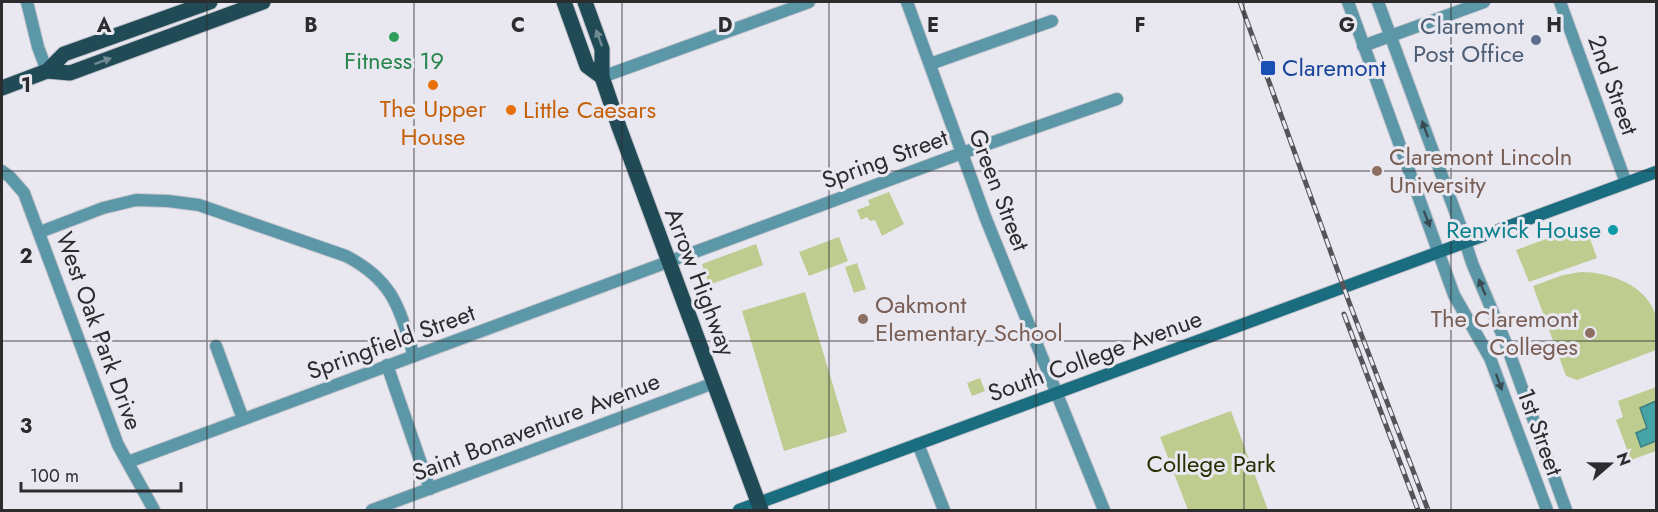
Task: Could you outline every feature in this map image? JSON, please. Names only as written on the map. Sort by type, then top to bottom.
[{"type":"main road","points":[[2,88],[47,71],[64,54],[210,2]]},
{"type":"main road","points":[[47,71],[70,73],[263,2]]},
{"type":"main road","name":"Arrow Highway","points":[[564,2],[587,66],[602,77]]},
{"type":"main road","name":"Arrow Highway","points":[[585,2],[602,49],[602,77],[760,507]]},
{"type":"street","points":[[27,2],[38,47],[47,71]]},
{"type":"street","points":[[602,77],[809,2]]},
{"type":"street","name":"Green Street","points":[[907,2],[986,219],[1104,510]]},
{"type":"street","name":"1st Street","points":[[1348,2],[1454,295],[1490,358],[1547,510]]},
{"type":"street","name":"1st Street","points":[[1378,2],[1472,262],[1505,341],[1566,510]]},
{"type":"street","points":[[1363,46],[1484,2]]},
{"type":"street","name":"2nd Street","points":[[1560,2],[1626,183]]},
{"type":"street","points":[[930,64],[1052,21]]},
{"type":"street","name":"Spring Street","points":[[668,261],[962,153],[1117,99]]},
{"type":"street","name":"West Oak Park Drive","points":[[2,171],[24,193],[118,445],[154,510]]},
{"type":"street","name":"South College Avenue","points":[[739,510],[760,507],[1057,392],[1656,172]]},
{"type":"street","points":[[40,232],[103,207],[136,200],[199,205],[346,256],[364,266],[392,295],[414,356]]},
{"type":"street","name":"Springfield Street","points":[[128,462],[668,261]]},
{"type":"street","points":[[216,346],[243,419]]},
{"type":"street","points":[[387,365],[430,489]]},
{"type":"street","name":"Saint Bonaventure Avenue","points":[[372,510],[714,382]]},
{"type":"street","points":[[918,444],[944,510]]},
{"type":"green space","points":[[889,192],[904,224],[882,236],[875,220],[870,221],[867,217],[861,220],[857,210],[870,205],[868,200]]},
{"type":"green space","points":[[1585,225],[1597,258],[1529,282],[1516,250]]},
{"type":"green space","points":[[839,237],[848,261],[809,276],[799,252]]},
{"type":"green space","points":[[756,244],[763,265],[709,285],[702,264]]},
{"type":"green space","points":[[857,263],[866,289],[854,293],[845,267]]},
{"type":"green space","points":[[1581,272],[1603,275],[1626,282],[1645,296],[1656,317],[1656,350],[1577,380],[1566,376],[1533,286],[1563,275]]},
{"type":"green space","points":[[805,292],[847,432],[784,451],[742,311]]},
{"type":"green space","points":[[980,378],[985,391],[972,396],[967,383]]},
{"type":"green space","points":[[1656,387],[1656,451],[1631,460],[1616,420],[1623,417],[1618,401]]},
{"type":"green space","name":"College Park","points":[[1231,411],[1268,510],[1188,510],[1160,437]]},
{"type":"water","points":[[1656,401],[1656,441],[1641,447],[1636,433],[1647,428],[1640,408]]},
{"type":"railway","points":[[1240,2],[1349,302],[1428,510]]},
{"type":"railway","points":[[1344,314],[1418,510]]},
{"type":"place","name":"Fitness 19","points":[[394,37]]},
{"type":"place","name":"Claremont Post Office","points":[[1536,40]]},
{"type":"place","name":"Claremont","points":[[1268,68]]},
{"type":"place","name":"The Upper House","points":[[433,85]]},
{"type":"place","name":"Little Caesars","points":[[511,110]]},
{"type":"place","name":"Claremont Lincoln University","points":[[1377,171]]},
{"type":"place","name":"Renwick House","points":[[1613,230]]},
{"type":"place","name":"Oakmont Elementary School","points":[[863,319]]},
{"type":"place","name":"The Claremont Colleges","points":[[1590,333]]}]
